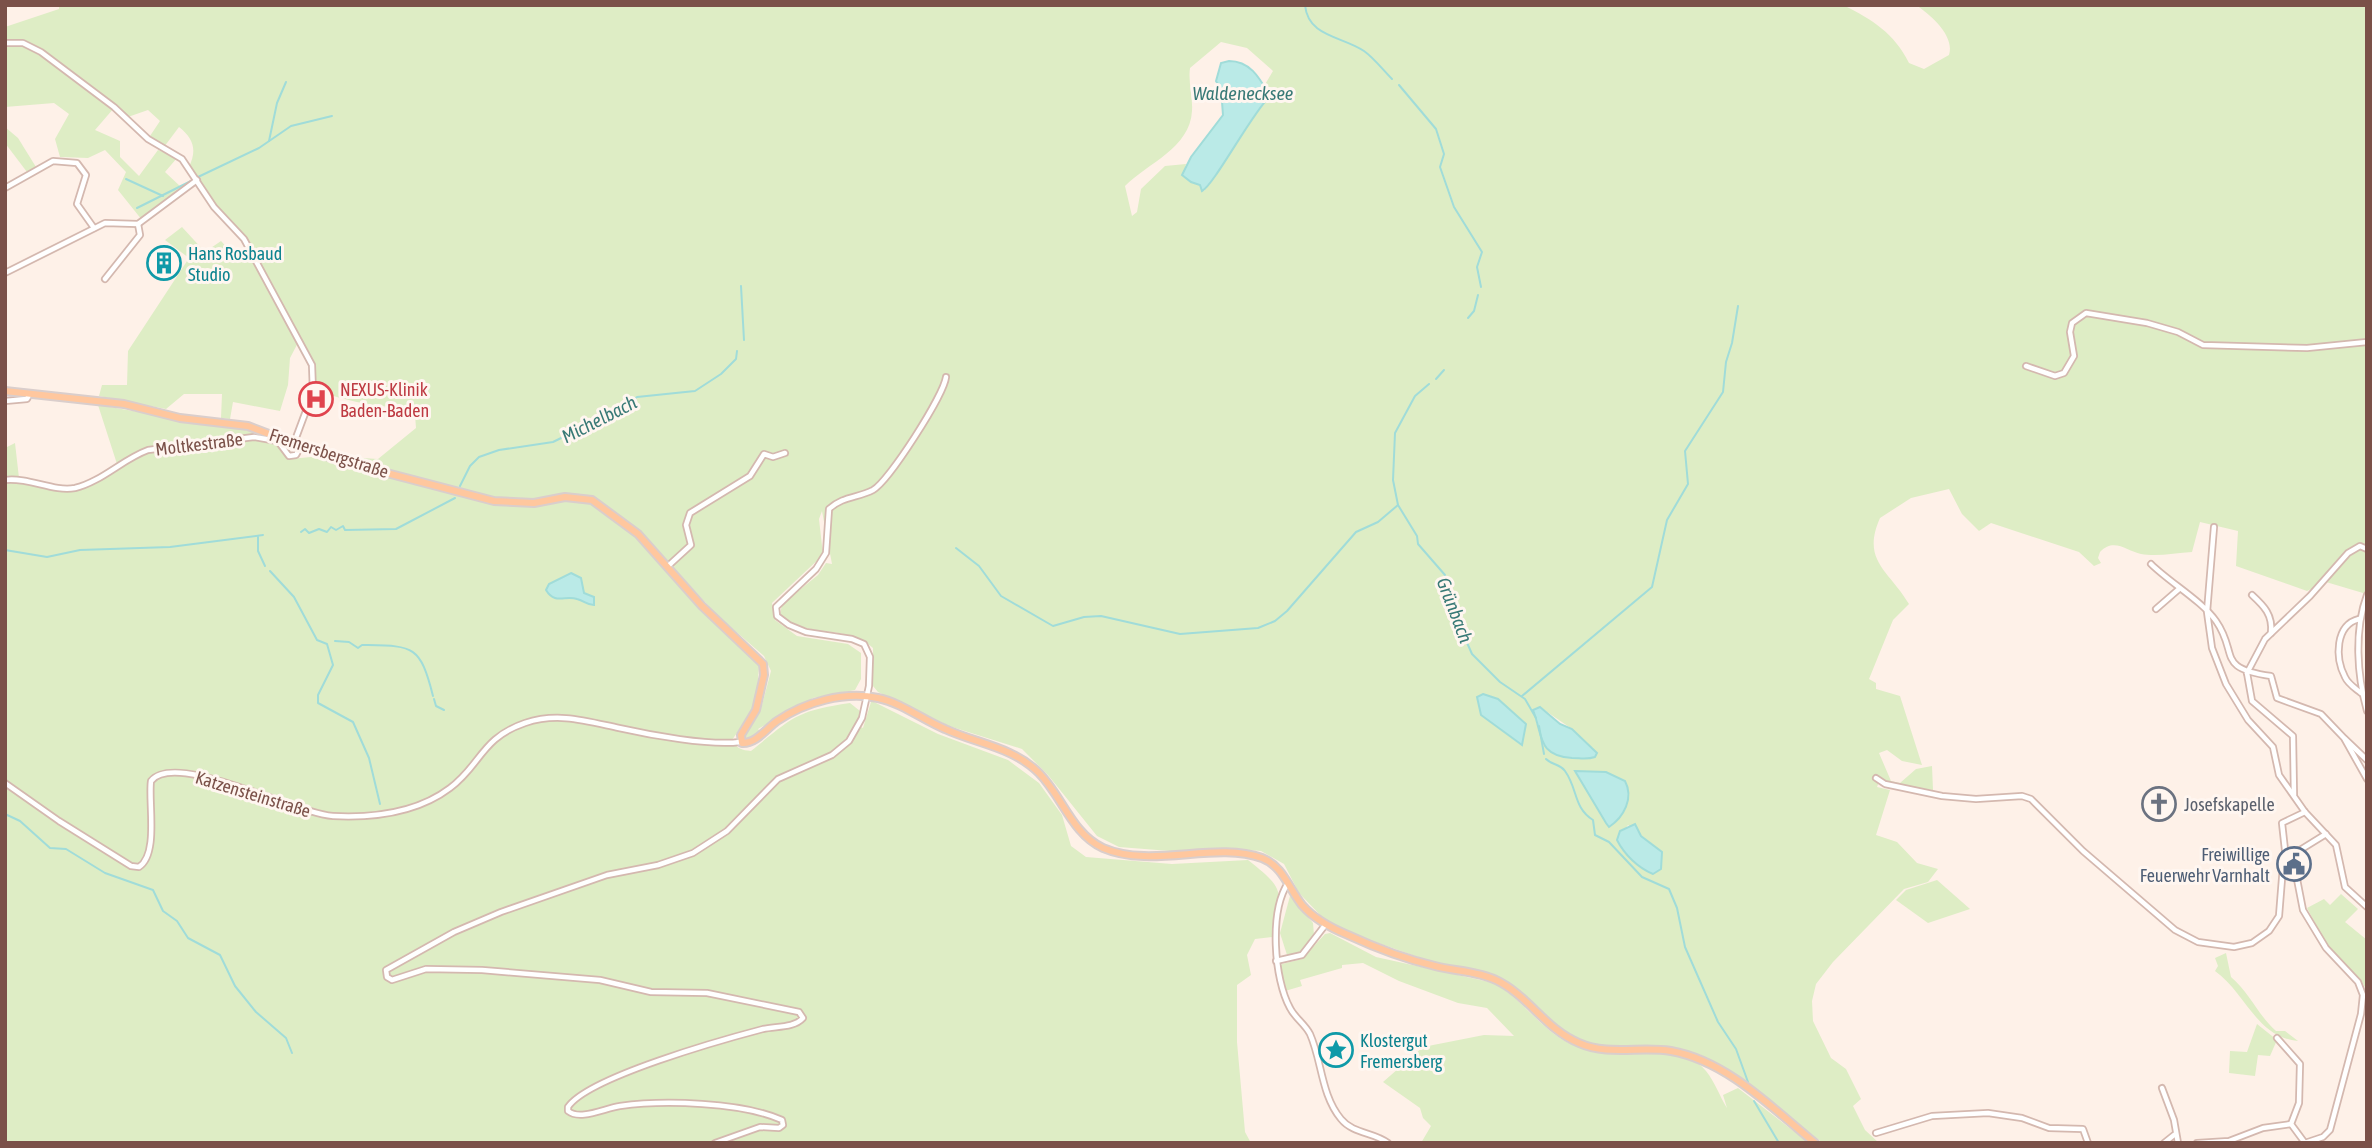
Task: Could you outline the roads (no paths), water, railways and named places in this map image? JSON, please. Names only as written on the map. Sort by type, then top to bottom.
[{"type":"main road","name":"Fremersbergstraße","points":[[5,391],[140,407],[180,418],[248,426],[337,460],[494,501],[534,503],[565,497],[592,500],[638,534],[702,606],[763,664],[764,675],[756,710],[741,735],[740,742]]},
{"type":"main road","points":[[740,742],[752,741],[778,720],[800,708],[828,699],[867,696],[885,700],[956,734],[1013,753],[1038,772],[1078,829],[1104,848],[1159,855],[1240,852],[1267,860],[1288,883],[1305,909],[1326,924],[1396,955],[1494,979],[1512,990],[1561,1035],[1581,1044],[1603,1050],[1667,1051],[1691,1055],[1708,1062],[1736,1080],[1815,1143]]},
{"type":"street","points":[[5,43],[23,43],[50,58],[114,107],[148,139],[182,159],[214,207],[244,239],[310,359],[313,392],[298,445]]},
{"type":"street","points":[[5,194],[6,187],[53,161],[77,163],[84,169],[86,180],[77,204],[94,228]]},
{"type":"street","points":[[5,273],[94,228],[118,221],[138,224],[196,178]]},
{"type":"street","points":[[105,279],[140,235],[138,224]]},
{"type":"street","points":[[2026,366],[2055,376],[2064,373],[2074,356],[2070,332],[2072,323],[2086,313],[2147,323],[2178,332],[2203,345],[2307,348],[2367,342]]},
{"type":"street","points":[[715,1143],[760,1128],[779,1128],[783,1125],[782,1120],[709,1105],[663,1102],[619,1106],[577,1116],[568,1111],[568,1107],[600,1085],[641,1066],[765,1028],[796,1024],[803,1018],[799,1012],[707,993],[651,992],[600,980],[426,969],[391,980],[387,977],[386,970],[454,932],[501,912],[607,875],[671,862],[709,844],[727,831],[778,779],[832,755],[849,741],[862,718],[867,696],[870,657],[864,644],[852,639],[806,632],[789,625],[777,616],[776,607],[816,569],[826,553],[829,509],[845,498],[874,490],[888,476],[922,426],[946,377]]},
{"type":"street","points":[[5,401],[27,399],[29,395]]},
{"type":"street","name":"Moltkestraße","points":[[5,480],[19,478],[71,488],[90,482],[132,456],[148,450],[254,437],[277,438],[289,456],[296,454],[298,445]]},
{"type":"street","points":[[667,567],[691,545],[687,524],[690,513],[750,476],[764,454],[773,457],[785,453]]},
{"type":"street","points":[[2214,527],[2207,612],[2212,648],[2226,684],[2248,720],[2273,747],[2279,775],[2305,813],[2326,834],[2339,854],[2345,887],[2367,907]]},
{"type":"street","points":[[2294,795],[2293,736],[2252,701],[2247,673],[2271,634],[2348,553],[2360,546],[2367,549]]},
{"type":"street","points":[[2151,564],[2217,622],[2228,655],[2247,673],[2271,676],[2277,698],[2321,714],[2367,760]]},
{"type":"street","points":[[2157,609],[2179,589]]},
{"type":"street","points":[[2252,595],[2267,611],[2272,621],[2271,634]]},
{"type":"street","points":[[2367,595],[2358,619],[2362,693],[2367,711]]},
{"type":"street","points":[[2361,611],[2367,615]]},
{"type":"street","points":[[2358,619],[2344,626],[2339,636],[2343,675],[2362,693]]},
{"type":"street","name":"Katzensteinstraße","points":[[5,783],[80,835],[131,866],[139,867],[146,860],[149,849],[153,811],[150,785],[161,774],[180,772],[230,784],[316,814],[379,816],[415,805],[450,788],[496,737],[526,723],[546,718],[572,717],[654,735],[740,742]]},
{"type":"street","points":[[2344,738],[2367,779]]},
{"type":"street","points":[[1876,778],[1880,782],[1923,793],[1976,799],[2022,796],[2031,799],[2083,851],[2175,930],[2198,942],[2234,947],[2252,943],[2269,931],[2279,916],[2283,866],[2286,859],[2326,834]]},
{"type":"street","points":[[2291,1124],[2305,1143],[2323,1137],[2330,1130],[2361,1014],[2362,995],[2358,982],[2326,948],[2303,910],[2296,874],[2286,859],[2282,823],[2305,813]]},
{"type":"street","points":[[1288,883],[1279,915],[1276,961],[1287,1002],[1295,1018],[1309,1031],[1329,1098],[1340,1118],[1350,1127],[1376,1134],[1388,1143]]},
{"type":"street","points":[[1276,961],[1302,956],[1326,924]]},
{"type":"street","points":[[2277,1038],[2293,1053],[2301,1071],[2299,1103],[2291,1124]]},
{"type":"street","points":[[2162,1088],[2174,1120],[2174,1135],[2178,1143]]},
{"type":"street","points":[[1876,1133],[1932,1116],[2000,1113],[2049,1128],[2083,1129],[2088,1143]]},
{"type":"street","points":[[2197,1143],[2229,1141],[2263,1128],[2291,1124]]},
{"type":"street","points":[[2164,1143],[2174,1135]]},
{"type":"water","name":"Waldenecksee","points":[[1229,61],[1249,68],[1270,96],[1202,191],[1200,185],[1182,175],[1191,157],[1223,115],[1221,89],[1216,81],[1221,63]]},
{"type":"water","points":[[571,573],[581,578],[584,593],[594,597],[594,605],[573,598],[549,595],[546,590],[549,584]]},
{"type":"water","points":[[1483,694],[1498,699],[1526,724],[1522,745],[1481,715],[1477,697]]},
{"type":"water","points":[[1540,707],[1560,724],[1572,729],[1597,753],[1595,757],[1584,759],[1561,756],[1547,749],[1533,710]]},
{"type":"water","points":[[1575,771],[1606,772],[1625,781],[1628,787],[1626,807],[1609,827],[1606,823]]},
{"type":"water","points":[[1635,824],[1641,836],[1662,852],[1661,869],[1653,874],[1632,860],[1617,840],[1620,831]]},
{"type":"waterway","name":"Grünbach","points":[[1305,5],[1307,16],[1319,30],[1364,51],[1392,79]]},
{"type":"waterway","points":[[269,141],[277,103],[286,82]]},
{"type":"waterway","name":"Grünbach","points":[[1399,85],[1436,129],[1444,154],[1440,167],[1454,207],[1482,252],[1477,267],[1481,287]]},
{"type":"waterway","points":[[198,177],[259,148],[291,126],[332,116]]},
{"type":"waterway","points":[[126,179],[163,196]]},
{"type":"waterway","points":[[137,208],[193,180]]},
{"type":"waterway","name":"Michelbach","points":[[741,286],[744,340]]},
{"type":"waterway","name":"Grünbach","points":[[1468,318],[1474,311],[1478,295]]},
{"type":"waterway","points":[[1522,696],[1652,587],[1667,520],[1688,484],[1685,451],[1723,392],[1726,362],[1738,306]]},
{"type":"waterway","name":"Michelbach","points":[[460,486],[470,466],[479,457],[499,450],[553,442],[616,411],[637,397],[695,391],[721,374],[736,359],[737,351]]},
{"type":"waterway","name":"Grünbach","points":[[1436,379],[1444,370]]},
{"type":"waterway","name":"Grünbach","points":[[1429,384],[1415,396],[1395,433],[1393,480],[1398,505],[1417,536],[1418,544],[1445,575],[1453,611],[1472,654],[1500,682],[1525,699],[1536,718]]},
{"type":"waterway","name":"Michelbach","points":[[301,532],[305,529],[309,533],[319,529],[327,532],[331,527],[336,530],[343,526],[345,530],[396,529],[455,498]]},
{"type":"waterway","points":[[956,548],[979,566],[1001,596],[1053,626],[1084,617],[1101,616],[1180,634],[1258,628],[1275,621],[1287,611],[1356,532],[1378,522],[1398,505]]},
{"type":"waterway","name":"Michelbach","points":[[5,550],[47,557],[80,550],[170,547],[263,535]]},
{"type":"waterway","points":[[258,537],[258,551],[265,566]]},
{"type":"waterway","points":[[270,571],[294,597],[317,640],[327,644],[333,665],[318,695],[318,703],[353,722],[369,758],[380,804]]},
{"type":"waterway","points":[[335,641],[349,642],[358,648],[362,645],[393,646],[412,651],[424,666],[433,696]]},
{"type":"waterway","points":[[434,699],[436,706],[444,710]]},
{"type":"waterway","name":"Grünbach","points":[[1539,726],[1544,754]]},
{"type":"waterway","name":"Grünbach","points":[[1546,759],[1565,771],[1579,804],[1593,820],[1595,835],[1609,842],[1642,877],[1669,889],[1677,908],[1685,947],[1718,1022],[1736,1049],[1748,1082]]},
{"type":"waterway","points":[[5,814],[20,821],[50,848],[66,849],[105,873],[153,890],[163,911],[177,921],[188,938],[220,955],[235,986],[256,1012],[286,1038],[292,1053]]},
{"type":"waterway","name":"Grünbach","points":[[1754,1101],[1779,1143]]},
{"type":"place","name":"Hans Rosbaud Studio","points":[[164,263]]},
{"type":"place","name":"NEXUS-Klinik Baden-Baden","points":[[316,399]]},
{"type":"place","name":"Josefskapelle","points":[[2159,804]]},
{"type":"place","name":"Freiwillige Feuerwehr Varnhalt","points":[[2294,864]]},
{"type":"place","name":"Klostergut Fremersberg","points":[[1336,1050]]}]
